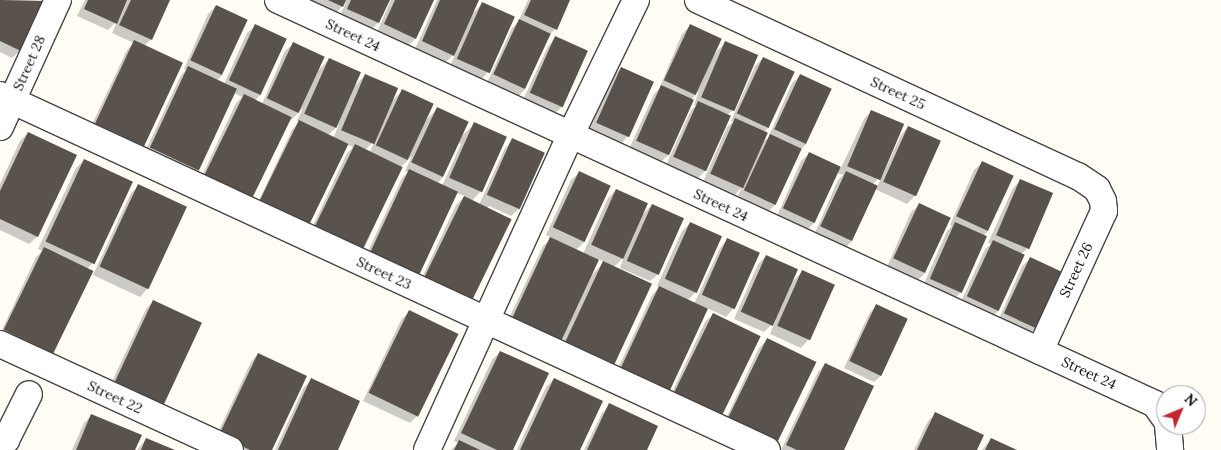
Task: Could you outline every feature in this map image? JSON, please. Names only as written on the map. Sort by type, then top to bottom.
[{"type":"street","name":"Street 28","points":[[0,127],[6,97],[58,0]]},
{"type":"street","name":"Street 24","points":[[278,0],[1156,406]]},
{"type":"street","points":[[427,450],[570,136],[636,0]]},
{"type":"street","name":"Street 25","points":[[698,0],[1078,176],[1097,190]]},
{"type":"street","name":"Street 23","points":[[6,97],[767,450]]},
{"type":"street","name":"Street 26","points":[[1040,351],[1104,211],[1103,200],[1097,190]]},
{"type":"street","name":"Street 22","points":[[0,344],[230,450]]},
{"type":"street","points":[[0,437],[6,440],[29,394]]},
{"type":"street","points":[[1168,435],[1170,450]]},
{"type":"building","points":[[0,0],[45,1],[21,51],[0,41]]},
{"type":"building","points":[[88,0],[127,0],[117,24],[84,9]]},
{"type":"building","points":[[131,0],[170,0],[152,40],[119,25]]},
{"type":"building","points":[[328,0],[346,0],[343,7]]},
{"type":"building","points":[[351,0],[390,0],[379,23],[347,9]]},
{"type":"building","points":[[395,0],[434,0],[416,39],[384,24]]},
{"type":"building","points":[[440,0],[479,0],[454,56],[422,41]]},
{"type":"building","points":[[531,0],[570,0],[557,30],[524,15]]},
{"type":"building","points":[[482,2],[515,17],[490,73],[457,59]]},
{"type":"building","points":[[216,5],[248,20],[222,75],[190,60]]},
{"type":"building","points":[[519,19],[551,34],[525,89],[493,74]]},
{"type":"building","points":[[255,24],[287,39],[261,95],[229,80]]},
{"type":"building","points":[[690,24],[722,39],[696,95],[664,80]]},
{"type":"building","points":[[555,36],[588,51],[563,107],[530,93]]},
{"type":"building","points":[[134,40],[183,63],[144,146],[95,123]]},
{"type":"building","points":[[725,41],[758,55],[734,111],[701,97]]},
{"type":"building","points":[[293,42],[325,57],[299,113],[267,98]]},
{"type":"building","points":[[763,57],[795,72],[769,128],[737,113]]},
{"type":"building","points":[[329,58],[361,72],[336,128],[304,114]]},
{"type":"building","points":[[188,66],[237,89],[199,170],[150,148]]},
{"type":"building","points":[[621,67],[654,82],[629,137],[596,123]]},
{"type":"building","points":[[365,74],[398,88],[374,144],[341,130]]},
{"type":"building","points":[[800,74],[832,89],[806,144],[774,129]]},
{"type":"building","points":[[661,85],[694,100],[669,155],[636,141]]},
{"type":"building","points":[[402,89],[434,104],[408,160],[376,145]]},
{"type":"building","points":[[244,94],[292,117],[252,199],[204,176]]},
{"type":"building","points":[[698,101],[731,116],[706,171],[673,157]]},
{"type":"building","points":[[437,107],[469,122],[443,177],[411,162]]},
{"type":"building","points":[[871,110],[904,124],[880,180],[847,166]]},
{"type":"building","points":[[735,118],[768,133],[743,188],[710,174]]},
{"type":"building","points":[[299,120],[348,144],[309,226],[259,202]]},
{"type":"building","points":[[474,122],[507,137],[482,192],[449,178]]},
{"type":"building","points":[[908,126],[941,141],[916,196],[883,182]]},
{"type":"building","points":[[28,132],[77,155],[38,237],[0,219],[0,191]]},
{"type":"building","points":[[770,134],[802,149],[776,205],[744,190]]},
{"type":"building","points":[[512,138],[545,153],[520,209],[487,195]]},
{"type":"building","points":[[355,144],[403,167],[363,249],[315,226]]},
{"type":"building","points":[[809,152],[841,167],[815,223],[783,208]]},
{"type":"building","points":[[84,159],[133,182],[94,264],[46,241]]},
{"type":"building","points":[[982,161],[1014,176],[988,231],[956,216]]},
{"type":"building","points":[[409,169],[458,192],[419,274],[371,251]]},
{"type":"building","points":[[579,171],[611,186],[585,242],[553,227]]},
{"type":"building","points":[[846,171],[878,186],[852,241],[820,226]]},
{"type":"building","points":[[1020,179],[1053,193],[1029,249],[996,235]]},
{"type":"building","points":[[138,184],[187,207],[148,289],[100,266]]},
{"type":"building","points":[[616,189],[648,203],[623,259],[591,245]]},
{"type":"building","points":[[464,196],[512,219],[472,301],[424,278]]},
{"type":"building","points":[[919,203],[951,218],[925,273],[893,258]]},
{"type":"building","points":[[652,204],[684,218],[659,275],[627,261]]},
{"type":"building","points":[[690,222],[722,236],[697,293],[665,279]]},
{"type":"building","points":[[955,222],[987,236],[962,293],[930,279]]},
{"type":"building","points":[[550,237],[599,260],[561,341],[512,319]]},
{"type":"building","points":[[727,238],[760,253],[735,309],[702,295]]},
{"type":"building","points":[[993,240],[1025,255],[999,311],[967,296]]},
{"type":"building","points":[[44,247],[93,271],[53,354],[4,330]]},
{"type":"building","points":[[766,255],[798,269],[773,326],[741,312]]},
{"type":"building","points":[[1030,257],[1062,272],[1036,328],[1004,313]]},
{"type":"building","points":[[603,261],[652,284],[613,366],[565,343]]},
{"type":"building","points":[[802,270],[835,285],[810,340],[777,326]]},
{"type":"building","points":[[659,286],[708,309],[669,391],[621,368]]},
{"type":"building","points":[[153,300],[202,323],[163,405],[115,382]]},
{"type":"building","points":[[876,304],[908,319],[881,376],[849,361]]},
{"type":"building","points":[[409,310],[458,334],[418,417],[369,393]]},
{"type":"building","points":[[713,313],[761,336],[721,418],[673,395]]},
{"type":"building","points":[[767,338],[816,362],[776,445],[727,421]]},
{"type":"building","points":[[500,351],[549,373],[513,450],[497,450],[461,433]]},
{"type":"building","points":[[258,353],[307,376],[272,450],[250,450],[219,435]]},
{"type":"building","points":[[825,363],[874,386],[844,450],[797,450],[786,445]]},
{"type":"building","points":[[311,378],[360,401],[338,450],[278,450]]},
{"type":"building","points":[[554,378],[603,401],[580,450],[520,450]]},
{"type":"building","points":[[609,403],[658,426],[647,450],[587,450]]},
{"type":"building","points":[[935,412],[984,435],[977,450],[917,450]]},
{"type":"building","points":[[91,414],[142,435],[135,450],[76,450]]},
{"type":"building","points":[[146,438],[175,450],[141,450]]},
{"type":"building","points":[[991,438],[1017,450],[985,450]]},
{"type":"building","points":[[459,440],[480,450],[454,450]]}]
